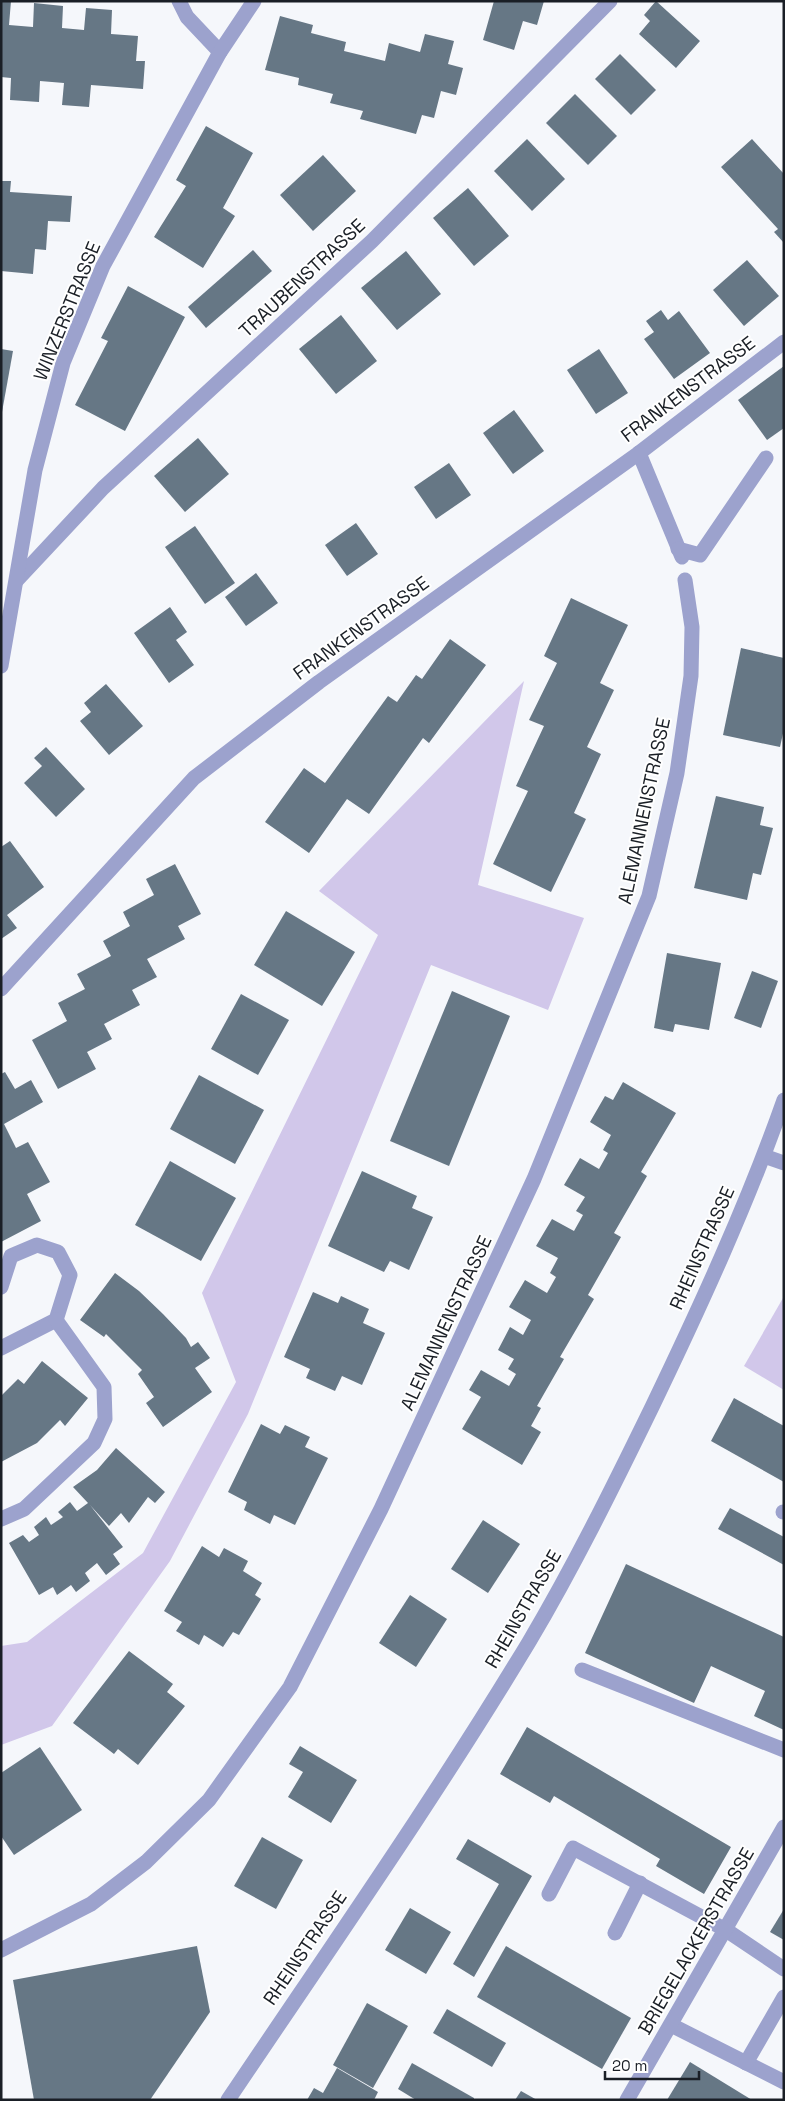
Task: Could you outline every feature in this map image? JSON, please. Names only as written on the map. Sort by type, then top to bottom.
[{"type":"street","points":[[179,1],[187,17],[220,52]]},
{"type":"street","name":"WINZERSTRASSE","points":[[1,666],[35,470],[64,363],[103,266],[220,52],[254,1]]},
{"type":"street","name":"TRAUBENSTRASSE","points":[[17,580],[103,488],[372,241],[610,1]]},
{"type":"street","name":"FRANKENSTRASSE","points":[[1,989],[194,778],[319,682],[639,453],[784,342]]},
{"type":"street","points":[[639,453],[680,553],[700,555],[766,458]]},
{"type":"street","name":"ALEMANNENSTRASSE","points":[[1,1950],[91,1904],[146,1862],[209,1800],[290,1687],[381,1509],[534,1179],[649,896],[677,773],[691,676],[692,627],[685,580]]},
{"type":"street","name":"RHEINSTRASSE","points":[[228,2100],[459,1754],[530,1640],[601,1513],[680,1350],[764,1156],[784,1100]]},
{"type":"street","points":[[764,1156],[784,1163]]},
{"type":"street","points":[[1,1287],[11,1256],[37,1245],[58,1252],[70,1276],[56,1320],[1,1348]]},
{"type":"street","points":[[1,1519],[24,1509],[94,1443],[105,1419],[104,1387],[56,1320]]},
{"type":"street","points":[[582,1670],[784,1750]]},
{"type":"street","name":"BRIEGELACKERSTRASSE","points":[[627,2100],[784,1827]]},
{"type":"street","points":[[549,1894],[573,1848],[726,1930],[784,1969]]},
{"type":"street","points":[[615,1933],[640,1884]]},
{"type":"street","points":[[746,2063],[784,1997]]},
{"type":"street","points":[[671,2025],[784,2082]]},
{"type":"shaded area","points":[[524,681],[478,885],[584,918],[548,1010],[431,965],[248,1414],[170,1561],[52,1726],[1,1745],[1,1646],[27,1642],[143,1553],[236,1382],[202,1293],[378,935],[319,891]]},
{"type":"shaded area","points":[[784,1298],[784,1390],[744,1366]]},
{"type":"building","points":[[1,1],[11,1],[9,25],[33,27],[34,3],[63,6],[62,28],[84,30],[86,8],[112,10],[111,34],[138,36],[136,61],[145,61],[143,89],[91,85],[89,107],[62,105],[64,83],[40,81],[39,102],[10,100],[11,78],[1,77]]},
{"type":"building","points":[[494,1],[544,1],[537,25],[523,21],[514,50],[483,40]]},
{"type":"building","points":[[656,1],[700,41],[676,68],[639,34],[650,21],[644,15]]},
{"type":"building","points":[[280,16],[313,25],[311,33],[346,42],[344,51],[385,61],[389,43],[420,52],[425,34],[454,41],[448,64],[463,68],[456,95],[441,91],[434,118],[422,115],[416,134],[360,119],[363,111],[330,103],[333,94],[298,85],[299,78],[265,70]]},
{"type":"building","points":[[620,54],[656,90],[631,115],[595,79]]},
{"type":"building","points":[[575,94],[617,136],[588,165],[546,123]]},
{"type":"building","points":[[206,126],[253,153],[223,208],[235,216],[203,268],[154,237],[186,186],[176,180]]},
{"type":"building","points":[[527,139],[565,179],[532,211],[494,171]]},
{"type":"building","points":[[752,139],[784,174],[784,243],[774,232],[778,229],[721,167]]},
{"type":"building","points":[[323,155],[356,191],[313,231],[280,195]]},
{"type":"building","points":[[1,181],[11,181],[10,192],[72,196],[70,222],[48,221],[46,250],[35,249],[33,274],[1,271]]},
{"type":"building","points":[[468,188],[509,236],[474,266],[433,218]]},
{"type":"building","points":[[253,250],[272,271],[206,328],[188,307]]},
{"type":"building","points":[[406,251],[441,294],[397,330],[361,288]]},
{"type":"building","points":[[747,260],[779,296],[744,326],[713,290]]},
{"type":"building","points":[[128,286],[185,317],[125,431],[75,405],[108,341],[101,338]]},
{"type":"building","points":[[661,310],[668,320],[679,311],[710,353],[674,379],[644,339],[654,332],[646,321]]},
{"type":"building","points":[[341,315],[377,361],[336,394],[299,349]]},
{"type":"building","points":[[1,349],[13,351],[2,412],[1,412]]},
{"type":"building","points":[[599,349],[628,393],[596,414],[567,370]]},
{"type":"building","points":[[784,366],[784,428],[767,440],[738,400]]},
{"type":"building","points":[[514,410],[544,451],[513,474],[483,433]]},
{"type":"building","points":[[198,438],[229,474],[185,512],[154,476]]},
{"type":"building","points":[[449,463],[471,495],[436,519],[414,487]]},
{"type":"building","points":[[356,523],[378,554],[347,576],[325,545]]},
{"type":"building","points":[[195,526],[235,583],[205,604],[165,547]]},
{"type":"building","points":[[256,573],[278,603],[246,626],[225,597]]},
{"type":"building","points":[[571,598],[628,625],[600,683],[614,690],[587,747],[601,754],[574,813],[586,819],[551,892],[493,864],[528,791],[516,786],[544,726],[529,720],[557,663],[544,656]]},
{"type":"building","points":[[170,607],[187,632],[176,640],[194,665],[169,683],[134,633]]},
{"type":"building","points":[[450,639],[486,665],[429,743],[423,738],[369,814],[347,799],[309,853],[265,822],[304,768],[325,783],[388,696],[397,702],[416,675],[422,679]]},
{"type":"building","points":[[741,648],[784,658],[784,729],[780,747],[723,735]]},
{"type":"building","points":[[106,684],[143,726],[109,755],[80,721],[91,712],[84,703]]},
{"type":"building","points":[[46,747],[85,789],[56,817],[24,783],[42,766],[34,758]]},
{"type":"building","points":[[716,796],[764,807],[760,825],[773,828],[761,875],[753,873],[747,900],[694,888]]},
{"type":"building","points":[[10,841],[44,887],[7,915],[17,928],[1,939],[1,847]]},
{"type":"building","points":[[175,864],[201,914],[178,926],[185,939],[147,959],[157,977],[132,990],[140,1005],[104,1024],[112,1039],[87,1052],[96,1069],[58,1089],[32,1040],[67,1021],[58,1003],[85,989],[77,974],[111,956],[103,941],[130,926],[123,912],[154,895],[146,879]]},
{"type":"building","points":[[286,911],[355,952],[322,1006],[254,965]]},
{"type":"building","points":[[667,953],[721,963],[709,1030],[675,1024],[673,1032],[654,1028]]},
{"type":"building","points":[[752,971],[778,981],[761,1028],[734,1018]]},
{"type":"building","points":[[452,991],[510,1016],[449,1166],[390,1141]]},
{"type":"building","points":[[241,994],[289,1020],[258,1075],[211,1049]]},
{"type":"building","points":[[5,1072],[15,1089],[31,1080],[43,1102],[4,1124],[16,1148],[28,1142],[50,1182],[27,1194],[41,1221],[1,1242],[1,1074]]},
{"type":"building","points":[[199,1075],[264,1110],[235,1164],[170,1129]]},
{"type":"building","points":[[623,1082],[676,1113],[641,1172],[647,1176],[614,1233],[621,1237],[588,1295],[594,1299],[560,1357],[564,1359],[537,1406],[541,1408],[531,1426],[541,1432],[522,1465],[462,1429],[481,1397],[469,1390],[481,1370],[509,1386],[516,1374],[508,1369],[514,1359],[498,1350],[510,1327],[523,1335],[531,1320],[509,1307],[525,1280],[547,1293],[556,1277],[550,1273],[558,1258],[536,1246],[552,1219],[574,1231],[583,1215],[576,1211],[585,1197],[564,1185],[580,1158],[599,1169],[608,1153],[603,1150],[611,1135],[590,1122],[605,1096],[613,1100]]},
{"type":"building","points":[[170,1161],[236,1198],[201,1261],[135,1225]]},
{"type":"building","points":[[362,1171],[417,1196],[412,1208],[433,1217],[409,1270],[390,1261],[384,1272],[328,1246]]},
{"type":"building","points":[[115,1273],[139,1291],[163,1314],[186,1338],[191,1347],[198,1342],[210,1358],[195,1368],[212,1392],[163,1427],[146,1403],[154,1397],[138,1374],[142,1370],[106,1334],[104,1337],[80,1320]]},
{"type":"building","points":[[313,1292],[338,1303],[341,1296],[369,1309],[363,1323],[385,1333],[362,1385],[342,1376],[335,1391],[306,1378],[310,1369],[284,1357]]},
{"type":"building","points":[[42,1361],[88,1398],[65,1426],[60,1420],[37,1443],[1,1462],[1,1396],[18,1379],[24,1384]]},
{"type":"building","points":[[734,1398],[784,1426],[784,1482],[711,1441]]},
{"type":"building","points":[[261,1424],[280,1434],[285,1425],[310,1437],[305,1447],[328,1458],[295,1525],[274,1515],[270,1524],[244,1510],[247,1502],[228,1492]]},
{"type":"building","points":[[116,1448],[165,1492],[155,1503],[148,1497],[129,1523],[121,1513],[109,1526],[90,1505],[123,1547],[113,1554],[120,1564],[106,1575],[97,1563],[85,1573],[90,1581],[76,1592],[71,1585],[57,1595],[53,1587],[39,1595],[9,1543],[23,1535],[29,1542],[39,1535],[34,1527],[46,1517],[51,1525],[63,1517],[58,1512],[70,1502],[77,1511],[88,1503],[73,1487],[97,1470]]},
{"type":"building","points":[[730,1508],[784,1537],[784,1565],[718,1529]]},
{"type":"building","points":[[483,1520],[520,1544],[488,1593],[451,1569]]},
{"type":"building","points":[[202,1546],[219,1557],[224,1548],[248,1561],[243,1571],[262,1583],[255,1595],[261,1599],[239,1635],[233,1632],[223,1647],[204,1635],[199,1645],[176,1631],[182,1622],[164,1611]]},
{"type":"building","points":[[626,1564],[784,1637],[784,1730],[754,1716],[765,1691],[711,1666],[694,1703],[585,1653]]},
{"type":"building","points":[[410,1595],[447,1619],[416,1667],[379,1643]]},
{"type":"building","points":[[129,1651],[173,1684],[167,1692],[185,1706],[138,1765],[118,1749],[114,1754],[73,1723]]},
{"type":"building","points":[[527,1727],[731,1847],[704,1894],[656,1866],[660,1859],[554,1796],[550,1803],[500,1774]]},
{"type":"building","points":[[300,1746],[357,1780],[331,1823],[288,1797],[303,1772],[289,1764]]},
{"type":"building","points":[[40,1747],[82,1810],[14,1855],[1,1836],[1,1773]]},
{"type":"building","points":[[262,1837],[303,1860],[276,1909],[234,1886]]},
{"type":"building","points":[[468,1839],[532,1876],[474,1977],[453,1964],[499,1884],[456,1859]]},
{"type":"building","points":[[410,1908],[451,1932],[426,1974],[385,1950]]},
{"type":"building","points":[[784,1909],[784,1940],[770,1932]]},
{"type":"building","points":[[197,1946],[210,2012],[150,2100],[34,2100],[13,1980]]},
{"type":"building","points":[[506,1946],[631,2018],[602,2069],[477,1997]]},
{"type":"building","points":[[367,2003],[408,2026],[373,2088],[333,2065]]},
{"type":"building","points":[[447,2009],[506,2043],[492,2067],[433,2033]]},
{"type":"building","points":[[690,2062],[752,2100],[667,2100]]},
{"type":"building","points":[[412,2063],[474,2098],[474,2100],[416,2100],[398,2089]]},
{"type":"building","points":[[337,2068],[378,2092],[374,2100],[307,2100],[314,2088],[323,2093]]},
{"type":"building","points":[[521,2091],[537,2100],[515,2100]]}]
